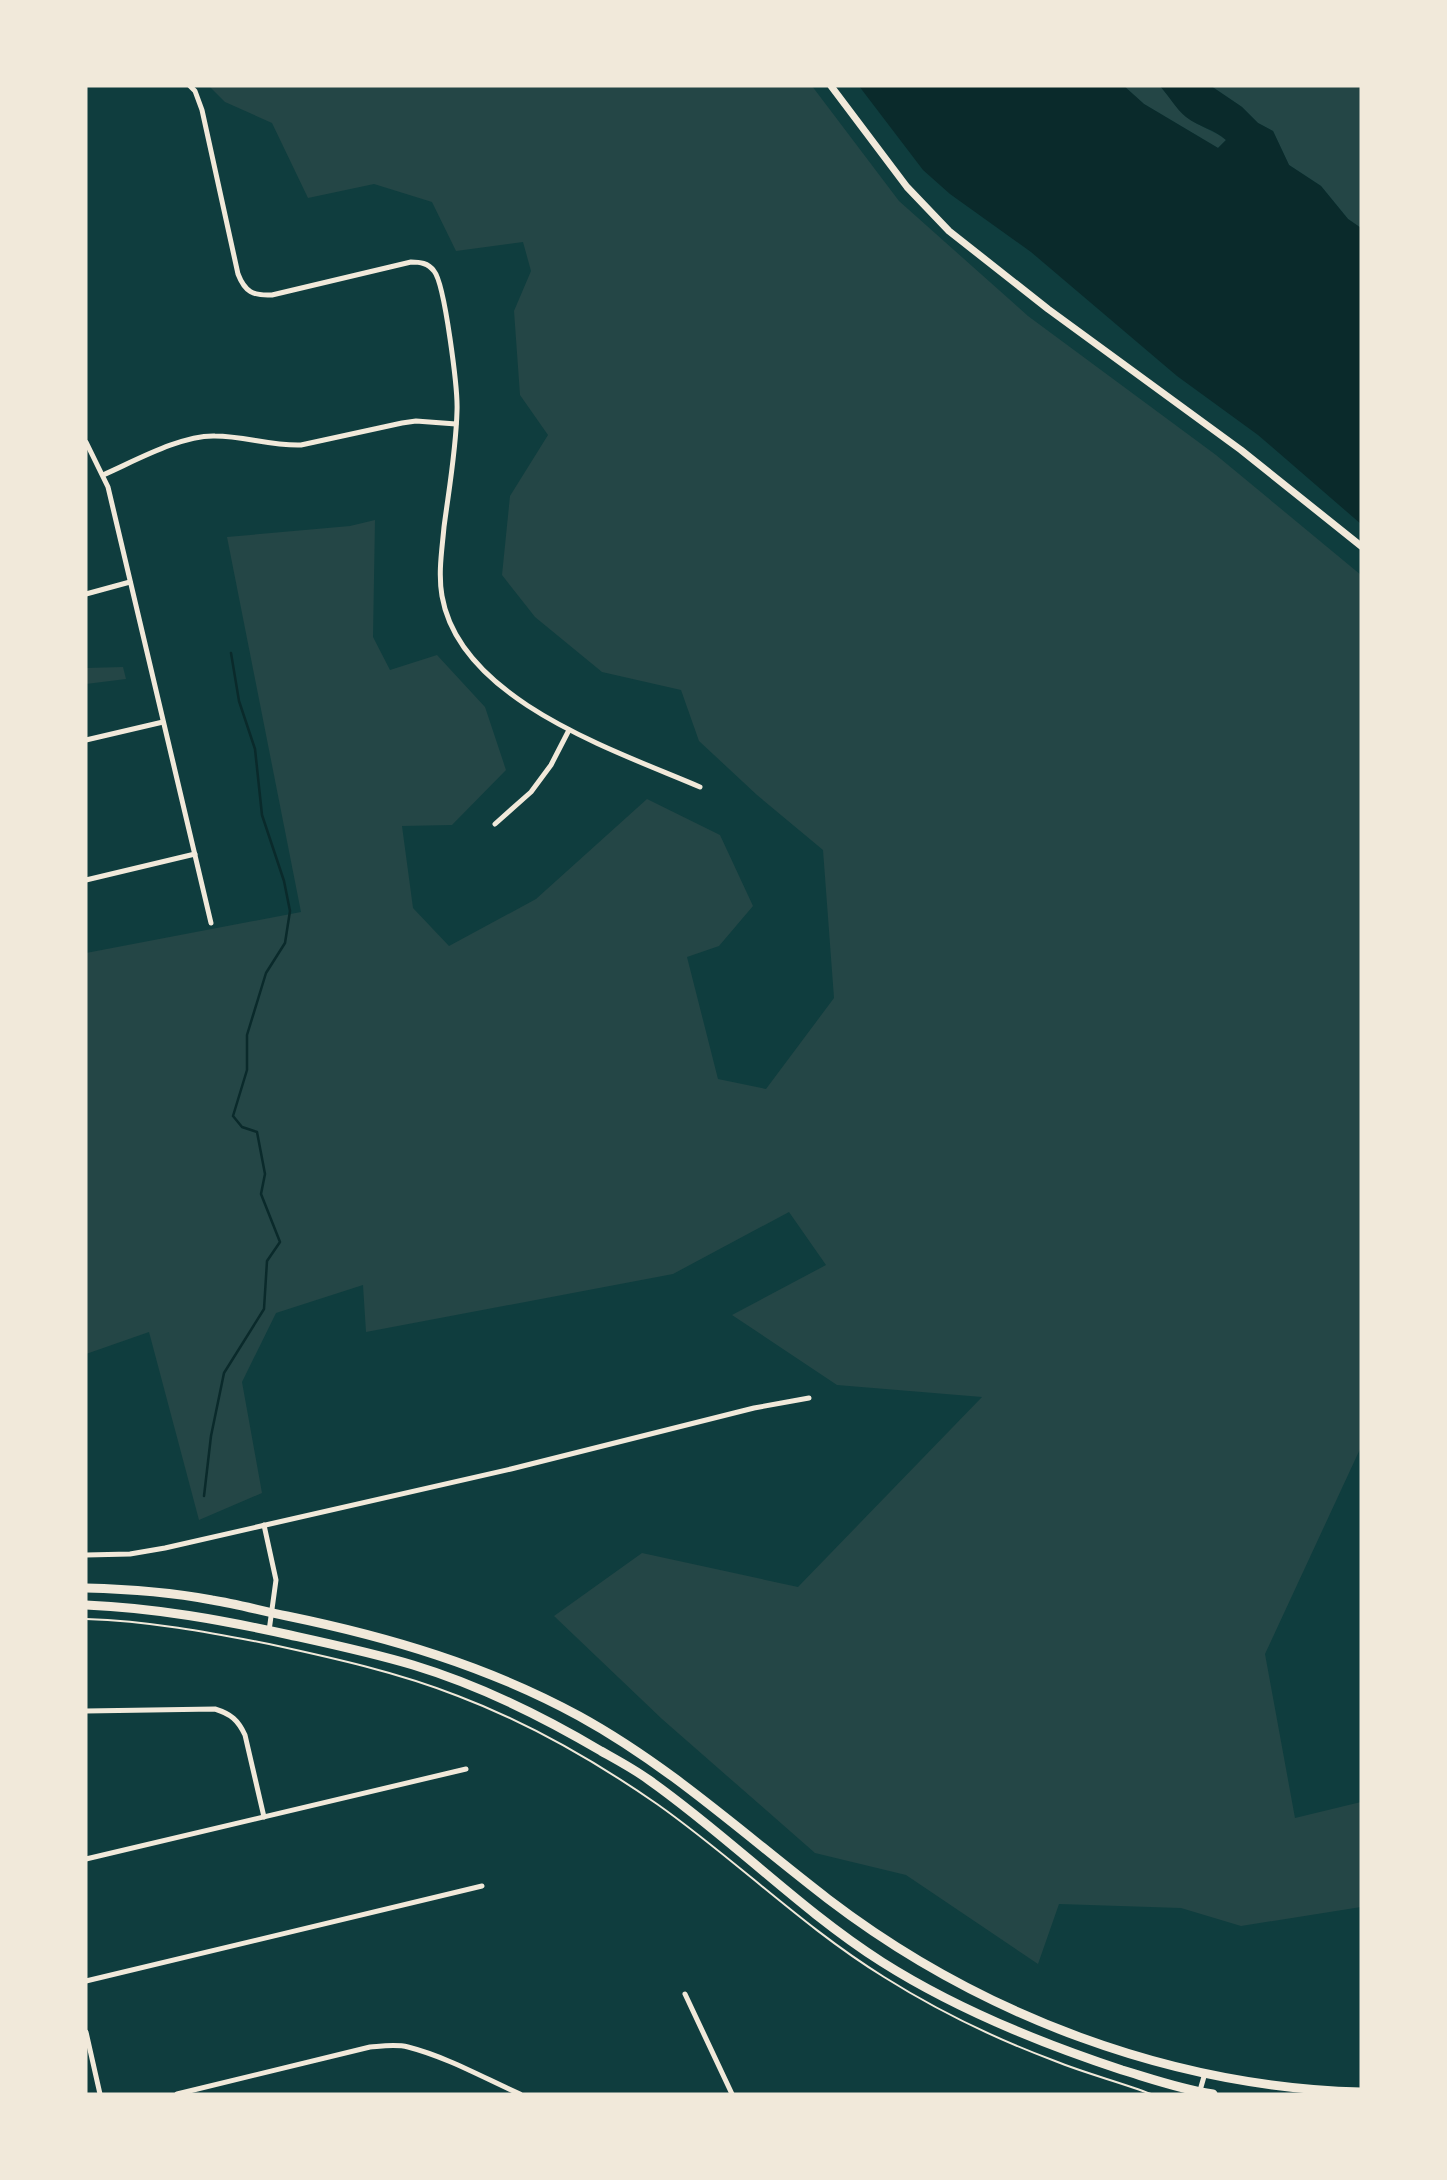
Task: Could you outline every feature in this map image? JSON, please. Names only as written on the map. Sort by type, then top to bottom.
[{"type":"main road","points":[[86,1588],[137,1590],[209,1599],[349,1629],[464,1663],[545,1699],[656,1763],[829,1900],[892,1944],[944,1976],[1022,2014],[1083,2039],[1136,2056],[1205,2073],[1269,2085],[1361,2092]]},
{"type":"main road","points":[[86,1605],[137,1607],[269,1630],[416,1666],[503,1699],[572,1734],[648,1779],[822,1918],[881,1962],[932,1991],[1029,2036],[1102,2063],[1199,2093],[1213,2094]]},
{"type":"street","points":[[190,86],[202,110],[238,274],[244,288],[256,296],[272,295],[411,262],[425,263],[437,274],[444,303],[457,397],[440,568],[446,612],[459,641],[493,680],[569,730],[700,787]]},
{"type":"street","points":[[831,86],[907,187],[949,231],[1048,309],[1241,450],[1361,547]]},
{"type":"street","points":[[103,475],[202,436],[301,445],[416,421],[456,424]]},
{"type":"street","points":[[86,442],[103,475],[211,923]]},
{"type":"street","points":[[86,594],[130,582]]},
{"type":"street","points":[[86,740],[163,722]]},
{"type":"street","points":[[495,824],[531,792],[551,765],[569,730]]},
{"type":"street","points":[[86,880],[195,854]]},
{"type":"street","points":[[86,1555],[151,1551],[511,1469],[754,1408],[809,1398]]},
{"type":"street","points":[[264,1525],[276,1580],[269,1630]]},
{"type":"street","points":[[86,1711],[215,1709],[230,1714],[240,1723],[245,1735],[264,1817]]},
{"type":"street","points":[[86,1858],[466,1769]]},
{"type":"street","points":[[86,1981],[482,1886]]},
{"type":"street","points":[[685,1994],[732,2094]]},
{"type":"street","points":[[86,2032],[100,2094]]},
{"type":"street","points":[[177,2094],[370,2047],[392,2045],[408,2047],[430,2055],[520,2094]]},
{"type":"street","points":[[1199,2093],[1205,2073]]},
{"type":"path","points":[[86,1619],[196,1630],[338,1659],[415,1681],[494,1711],[565,1746],[613,1774],[708,1842],[831,1942],[913,1994],[966,2023],[1024,2049],[1151,2094]]},
{"type":"shaded area","points":[[209,86],[812,86],[899,201],[1028,316],[1216,455],[1361,575],[1361,1447],[1265,1654],[1295,1818],[1361,1802],[1361,1907],[1241,1926],[1181,1908],[1059,1904],[1038,1964],[906,1875],[815,1853],[662,1719],[554,1616],[642,1553],[798,1587],[982,1397],[837,1385],[732,1315],[826,1265],[789,1212],[673,1274],[366,1332],[363,1285],[276,1313],[242,1382],[262,1493],[199,1520],[149,1332],[86,1354],[86,953],[301,912],[227,537],[350,526],[375,520],[373,637],[390,670],[437,655],[485,707],[506,770],[452,825],[402,826],[413,908],[449,946],[536,899],[647,799],[720,835],[753,906],[719,946],[687,957],[718,1079],[766,1089],[834,998],[823,850],[757,795],[699,741],[681,690],[602,672],[535,617],[502,575],[510,496],[548,435],[520,395],[514,311],[531,271],[523,242],[456,251],[432,202],[374,184],[308,198],[272,123],[225,102]]},
{"type":"shaded area","points":[[859,86],[1124,86],[1144,104],[1218,148],[1226,140],[1186,117],[1160,86],[1211,86],[1242,107],[1258,123],[1273,131],[1289,165],[1321,186],[1348,219],[1361,228],[1361,524],[1258,435],[1177,376],[1031,252],[950,194],[923,170]]},
{"type":"shaded area","points":[[1124,86],[1160,86],[1187,117],[1226,140],[1218,148],[1144,104]]},
{"type":"shaded area","points":[[1211,86],[1361,86],[1361,228],[1348,219],[1321,186],[1289,165],[1273,131],[1258,123],[1242,107]]},
{"type":"shaded area","points":[[123,667],[126,679],[86,684],[86,668]]},
{"type":"waterway","points":[[204,1496],[211,1436],[224,1373],[264,1309],[267,1261],[280,1242],[261,1194],[265,1174],[257,1132],[242,1127],[233,1116],[247,1070],[247,1035],[266,973],[285,943],[290,911],[284,881],[262,815],[255,749],[239,701],[231,653]]}]
